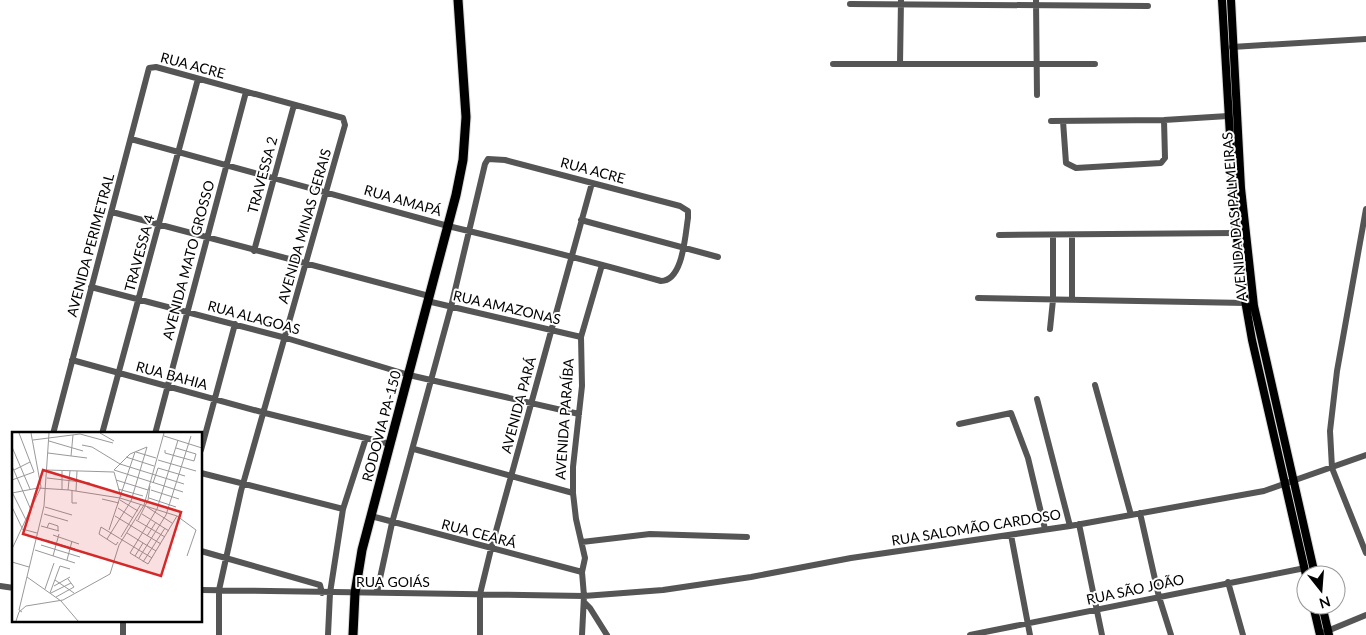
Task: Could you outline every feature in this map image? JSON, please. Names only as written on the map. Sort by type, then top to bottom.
[{"type":"highway","name":"RODOVIA PA-150","points":[[354,635],[355,593],[371,516],[460,178],[466,139],[458,0]]},
{"type":"main road","name":"AVENIDA DAS PALMEIRAS","points":[[1222,0],[1236,233],[1246,303],[1304,565]]},
{"type":"main road","name":"AVENIDA DAS PALMEIRAS","points":[[1231,0],[1232,47],[1244,224],[1254,306],[1313,565]]},
{"type":"main road","points":[[1317,615],[1324,634]]},
{"type":"main road","points":[[1323,615],[1324,634]]},
{"type":"street","points":[[900,2],[900,64]]},
{"type":"street","points":[[850,4],[900,2],[1148,6]]},
{"type":"street","points":[[1036,3],[1037,95]]},
{"type":"street","points":[[1232,47],[1366,39]]},
{"type":"street","points":[[833,64],[1095,64]]},
{"type":"street","name":"RUA ACRE","points":[[149,68],[154,66],[340,116],[345,121]]},
{"type":"street","name":"AVENIDA PERIMETRAL","points":[[54,432],[149,68]]},
{"type":"street","name":"TRAVESSA 4","points":[[103,432],[198,79]]},
{"type":"street","name":"AVENIDA MATO GROSSO","points":[[156,432],[186,311],[246,92]]},
{"type":"street","name":"TRAVESSA 2","points":[[254,251],[294,105]]},
{"type":"street","points":[[1051,121],[1164,120],[1228,116]]},
{"type":"street","points":[[1063,121],[1066,163],[1076,168],[1161,163],[1166,154],[1164,120]]},
{"type":"street","name":"AVENIDA MINAS GERAIS","points":[[286,338],[345,121]]},
{"type":"street","name":"RUA AMAPÁ","points":[[131,139],[448,226],[661,280],[669,279],[676,273],[683,247]]},
{"type":"street","name":"RUA ACRE","points":[[468,231],[488,159],[505,160],[680,206],[686,209],[688,214],[683,247]]},
{"type":"street","name":"AVENIDA PARÁ","points":[[480,635],[480,594],[491,549],[513,476],[592,183]]},
{"type":"street","points":[[1366,209],[1364,234],[1332,401],[1330,431],[1332,468],[1366,553]]},
{"type":"street","points":[[112,212],[306,265]]},
{"type":"street","points":[[582,220],[718,257]]},
{"type":"street","points":[[377,592],[392,523],[414,449],[451,307],[468,231]]},
{"type":"street","points":[[999,235],[1236,233]]},
{"type":"street","points":[[1050,329],[1053,300],[1053,235]]},
{"type":"street","points":[[1072,235],[1072,300]]},
{"type":"street","name":"RUA AMAZONAS","points":[[306,265],[428,298],[451,307],[581,337]]},
{"type":"street","name":"AVENIDA PARAÍBA","points":[[582,635],[584,599],[582,572],[585,563],[573,492],[573,467],[582,386],[581,337],[602,265]]},
{"type":"street","name":"RUA ALAGOAS","points":[[92,287],[286,338],[409,375],[431,379]]},
{"type":"street","points":[[978,298],[1246,303]]},
{"type":"street","points":[[202,446],[235,324]]},
{"type":"street","points":[[219,635],[219,590],[225,557],[286,338]]},
{"type":"street","name":"RUA BAHIA","points":[[72,360],[265,413],[390,444]]},
{"type":"street","points":[[431,379],[579,414]]},
{"type":"street","points":[[1095,385],[1131,515]]},
{"type":"street","points":[[1037,398],[1070,526]]},
{"type":"street","points":[[959,424],[1011,413],[1028,458],[1044,529]]},
{"type":"street","points":[[328,635],[330,593],[343,509],[366,438]]},
{"type":"street","points":[[414,449],[573,492]]},
{"type":"street","name":"RUA SALOMÃO CARDOSO","points":[[584,599],[696,586],[850,558],[1070,526],[1264,491],[1286,485],[1366,455]]},
{"type":"street","points":[[202,473],[343,509]]},
{"type":"street","points":[[1140,513],[1159,597],[1172,635]]},
{"type":"street","name":"RUA CEARÁ","points":[[371,516],[582,572]]},
{"type":"street","points":[[1078,524],[1095,610],[1102,635]]},
{"type":"street","points":[[582,542],[650,534],[747,537]]},
{"type":"street","points":[[1011,535],[1030,635]]},
{"type":"street","points":[[202,551],[320,585],[322,593]]},
{"type":"street","name":"RUA SÃO JOÃO","points":[[970,635],[1228,582],[1296,573]]},
{"type":"street","points":[[1228,582],[1243,635]]},
{"type":"street","name":"RUA GOIÁS","points":[[202,590],[480,594],[584,599]]},
{"type":"street","points":[[584,599],[607,635]]},
{"type":"street","points":[[1324,634],[1366,615]]},
{"type":"street","points":[[123,635],[124,622]]}]
